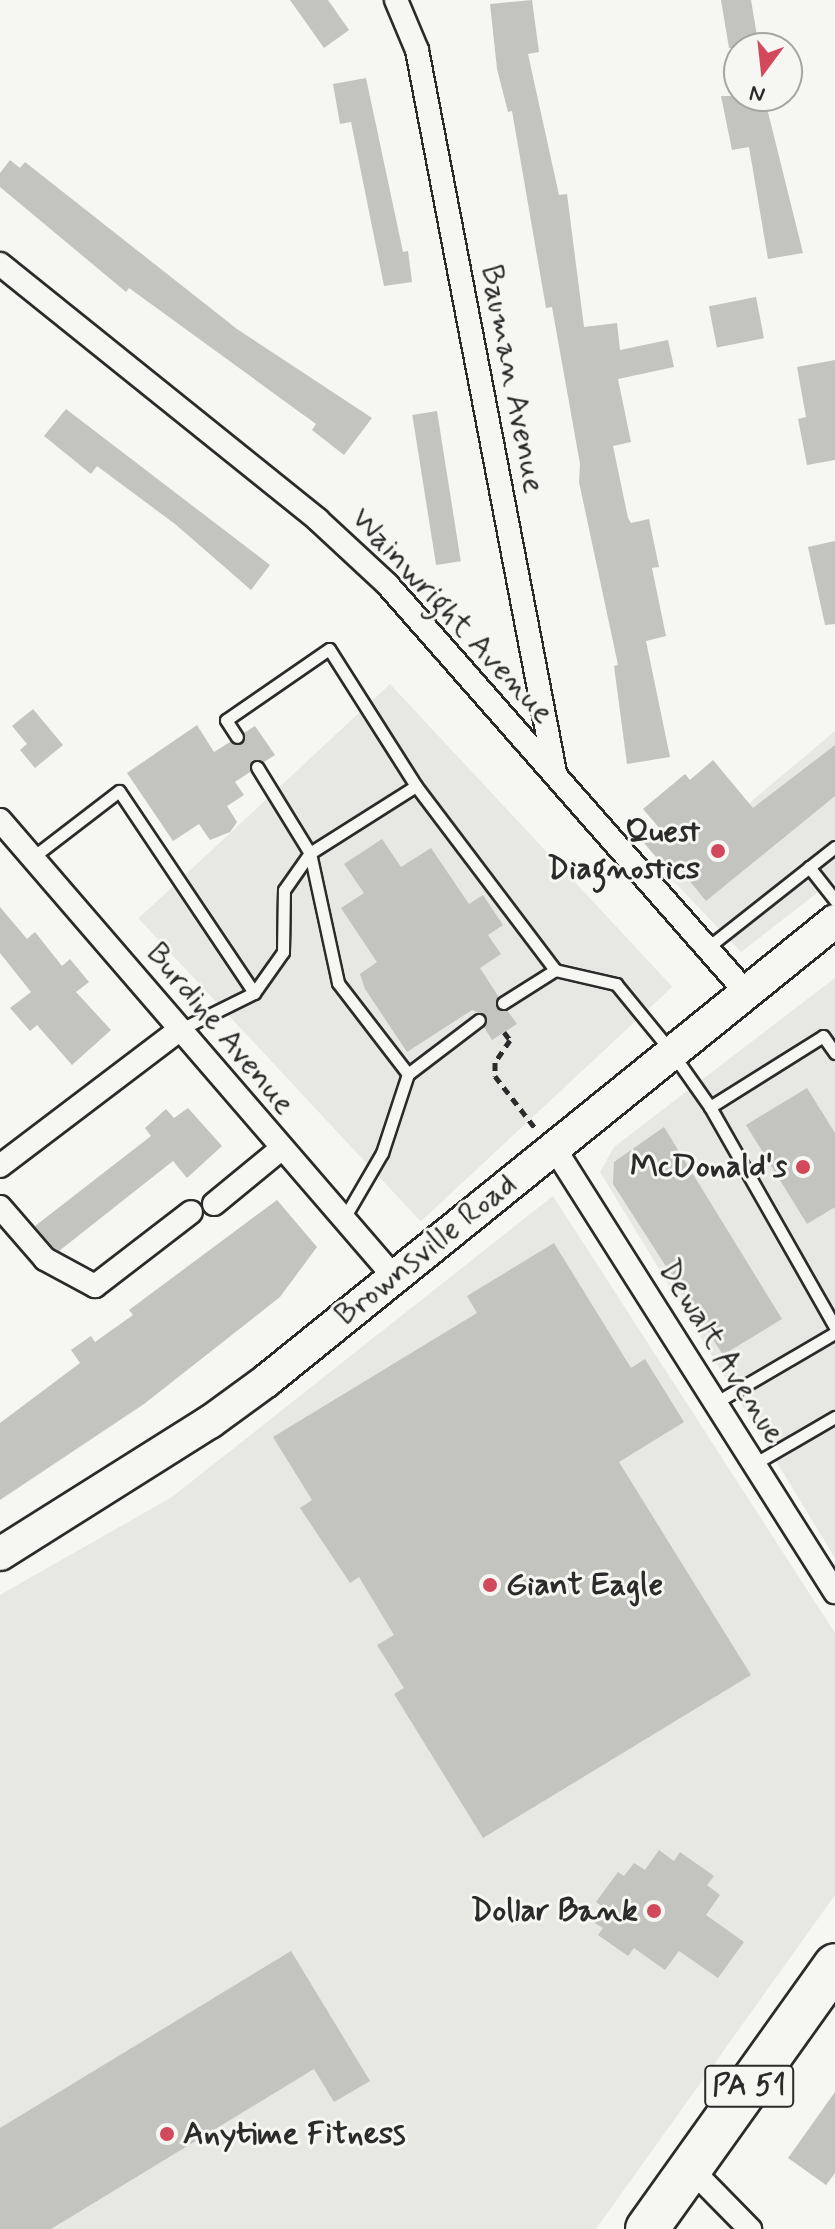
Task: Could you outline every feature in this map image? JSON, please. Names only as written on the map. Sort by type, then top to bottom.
[{"type":"highway","name":"PA 51","points":[[647,2229],[835,1965]]},
{"type":"main road","name":"Brownsville Road","points":[[0,1554],[210,1422],[394,1277],[744,990],[835,921]]},
{"type":"street","name":"Bauman Avenue","points":[[396,0],[417,50],[555,774]]},
{"type":"street","name":"Wainwright Avenue","points":[[0,264],[318,520],[387,584],[744,990]]},
{"type":"street","name":"Burdine Avenue","points":[[0,820],[394,1277]]},
{"type":"street","points":[[0,1166],[179,1030]]},
{"type":"street","name":"Dewalt Avenue","points":[[553,1146],[835,1592]]},
{"type":"street","points":[[214,1204],[281,1149]]},
{"type":"street","points":[[0,1207],[45,1259],[95,1286],[191,1212]]},
{"type":"street","points":[[690,2168],[750,2229]]},
{"type":"lane","points":[[237,737],[226,720],[329,649],[416,786],[555,970],[616,984],[670,1050],[710,1107],[835,1330],[715,1403]]},
{"type":"lane","points":[[257,767],[310,853],[338,983],[408,1074]]},
{"type":"lane","points":[[179,1030],[254,993],[283,952],[284,890],[310,853],[416,786]]},
{"type":"lane","points":[[33,857],[119,791],[254,993]]},
{"type":"lane","points":[[707,948],[835,847]]},
{"type":"lane","points":[[809,867],[835,900]]},
{"type":"lane","points":[[503,1003],[555,970]]},
{"type":"lane","points":[[343,1221],[382,1153],[408,1074],[479,1020]]},
{"type":"lane","points":[[710,1107],[823,1036],[835,1053]]},
{"type":"lane","points":[[754,1464],[835,1417]]},
{"type":"path","points":[[504,1032],[510,1040],[495,1062],[495,1076],[518,1112],[553,1146]]},
{"type":"shaded area","points":[[390,684],[672,987],[421,1221],[138,919]]},
{"type":"shaded area","points":[[835,731],[835,879],[741,952],[666,873]]},
{"type":"shaded area","points":[[835,978],[835,1558],[600,1172],[614,1147]]},
{"type":"shaded area","points":[[553,1196],[835,1633],[835,1895],[596,2229],[0,2229],[0,1595],[172,1497]]},
{"type":"building","points":[[290,0],[328,0],[349,30],[324,48]]},
{"type":"building","points":[[532,0],[539,52],[528,54],[559,195],[567,194],[584,327],[617,323],[620,350],[668,340],[674,367],[618,379],[631,442],[613,446],[628,518],[631,523],[649,519],[659,567],[652,568],[666,636],[646,641],[670,757],[627,764],[614,666],[618,665],[579,482],[580,464],[552,307],[546,308],[512,111],[508,112],[497,69],[490,4]]},
{"type":"building","points":[[721,0],[751,0],[756,32],[726,32]]},
{"type":"building","points":[[366,78],[403,252],[408,251],[412,282],[384,286],[351,122],[340,124],[333,84]]},
{"type":"building","points":[[724,112],[768,112],[803,253],[768,259],[749,147],[732,150]]},
{"type":"building","points":[[10,160],[20,168],[25,162],[237,329],[372,418],[344,455],[312,430],[316,424],[129,288],[126,292],[0,187],[0,173]]},
{"type":"building","points":[[756,297],[764,338],[717,347],[709,306]]},
{"type":"building","points":[[835,360],[835,460],[807,465],[798,419],[806,417],[797,367]]},
{"type":"building","points":[[66,409],[270,565],[251,590],[175,524],[97,466],[91,474],[44,436]]},
{"type":"building","points":[[437,411],[461,561],[436,565],[412,415]]},
{"type":"building","points":[[835,541],[835,624],[825,625],[808,547]]},
{"type":"building","points":[[33,709],[63,745],[35,768],[20,750],[27,744],[12,726]]},
{"type":"building","points":[[197,725],[214,752],[230,742],[241,744],[244,733],[255,726],[275,755],[264,762],[252,760],[250,772],[235,782],[244,795],[227,806],[237,822],[230,832],[210,840],[199,824],[173,841],[127,773]]},
{"type":"building","points":[[835,745],[835,796],[706,901],[676,864],[668,871],[644,843],[660,829],[643,809],[685,774],[690,780],[713,760],[753,808]]},
{"type":"building","points":[[382,839],[401,867],[431,848],[469,904],[483,895],[503,925],[488,935],[501,954],[480,968],[498,996],[496,1008],[507,1010],[517,1024],[492,1040],[484,1027],[486,1016],[472,1010],[407,1052],[365,989],[360,974],[377,962],[341,908],[364,893],[344,864]]},
{"type":"building","points":[[0,907],[27,939],[35,932],[62,966],[70,959],[89,982],[76,992],[111,1030],[72,1065],[37,1025],[30,1031],[10,1008],[31,992],[0,953]]},
{"type":"building","name":"McDonald's","points":[[807,1088],[835,1133],[835,1207],[807,1224],[746,1125]]},
{"type":"building","points":[[188,1108],[222,1146],[187,1178],[173,1161],[59,1251],[54,1248],[35,1226],[151,1136],[145,1128],[166,1109],[174,1118]]},
{"type":"building","points":[[664,1127],[782,1319],[723,1355],[613,1184],[614,1162]]},
{"type":"building","points":[[277,1200],[317,1247],[280,1297],[144,1404],[0,1500],[0,1423],[80,1363],[71,1350],[91,1336],[95,1342],[133,1315],[129,1310]]},
{"type":"building","points":[[554,1243],[631,1368],[645,1359],[684,1422],[619,1462],[751,1675],[483,1838],[394,1694],[404,1688],[377,1645],[394,1635],[359,1577],[350,1583],[300,1508],[312,1500],[273,1437],[477,1313],[467,1296]]},
{"type":"building","name":"Dollar Bank","points":[[659,1850],[674,1861],[680,1852],[714,1876],[707,1885],[720,1895],[706,1915],[744,1942],[718,1978],[679,1951],[665,1970],[634,1948],[628,1956],[598,1935],[603,1928],[593,1922],[603,1907],[596,1902],[618,1872],[624,1876],[634,1863],[645,1870]]},
{"type":"building","points":[[291,1951],[370,2081],[334,2102],[314,2069],[51,2229],[0,2229],[0,2128]]},
{"type":"building","points":[[835,2092],[835,2173],[826,2185],[788,2158]]},
{"type":"place","name":"Quest Diagnostics","points":[[718,851]]},
{"type":"place","name":"McDonald's","points":[[803,1167]]},
{"type":"place","name":"Giant Eagle","points":[[490,1585]]},
{"type":"place","name":"Dollar Bank","points":[[654,1911]]},
{"type":"place","name":"Anytime Fitness","points":[[167,2134]]}]
